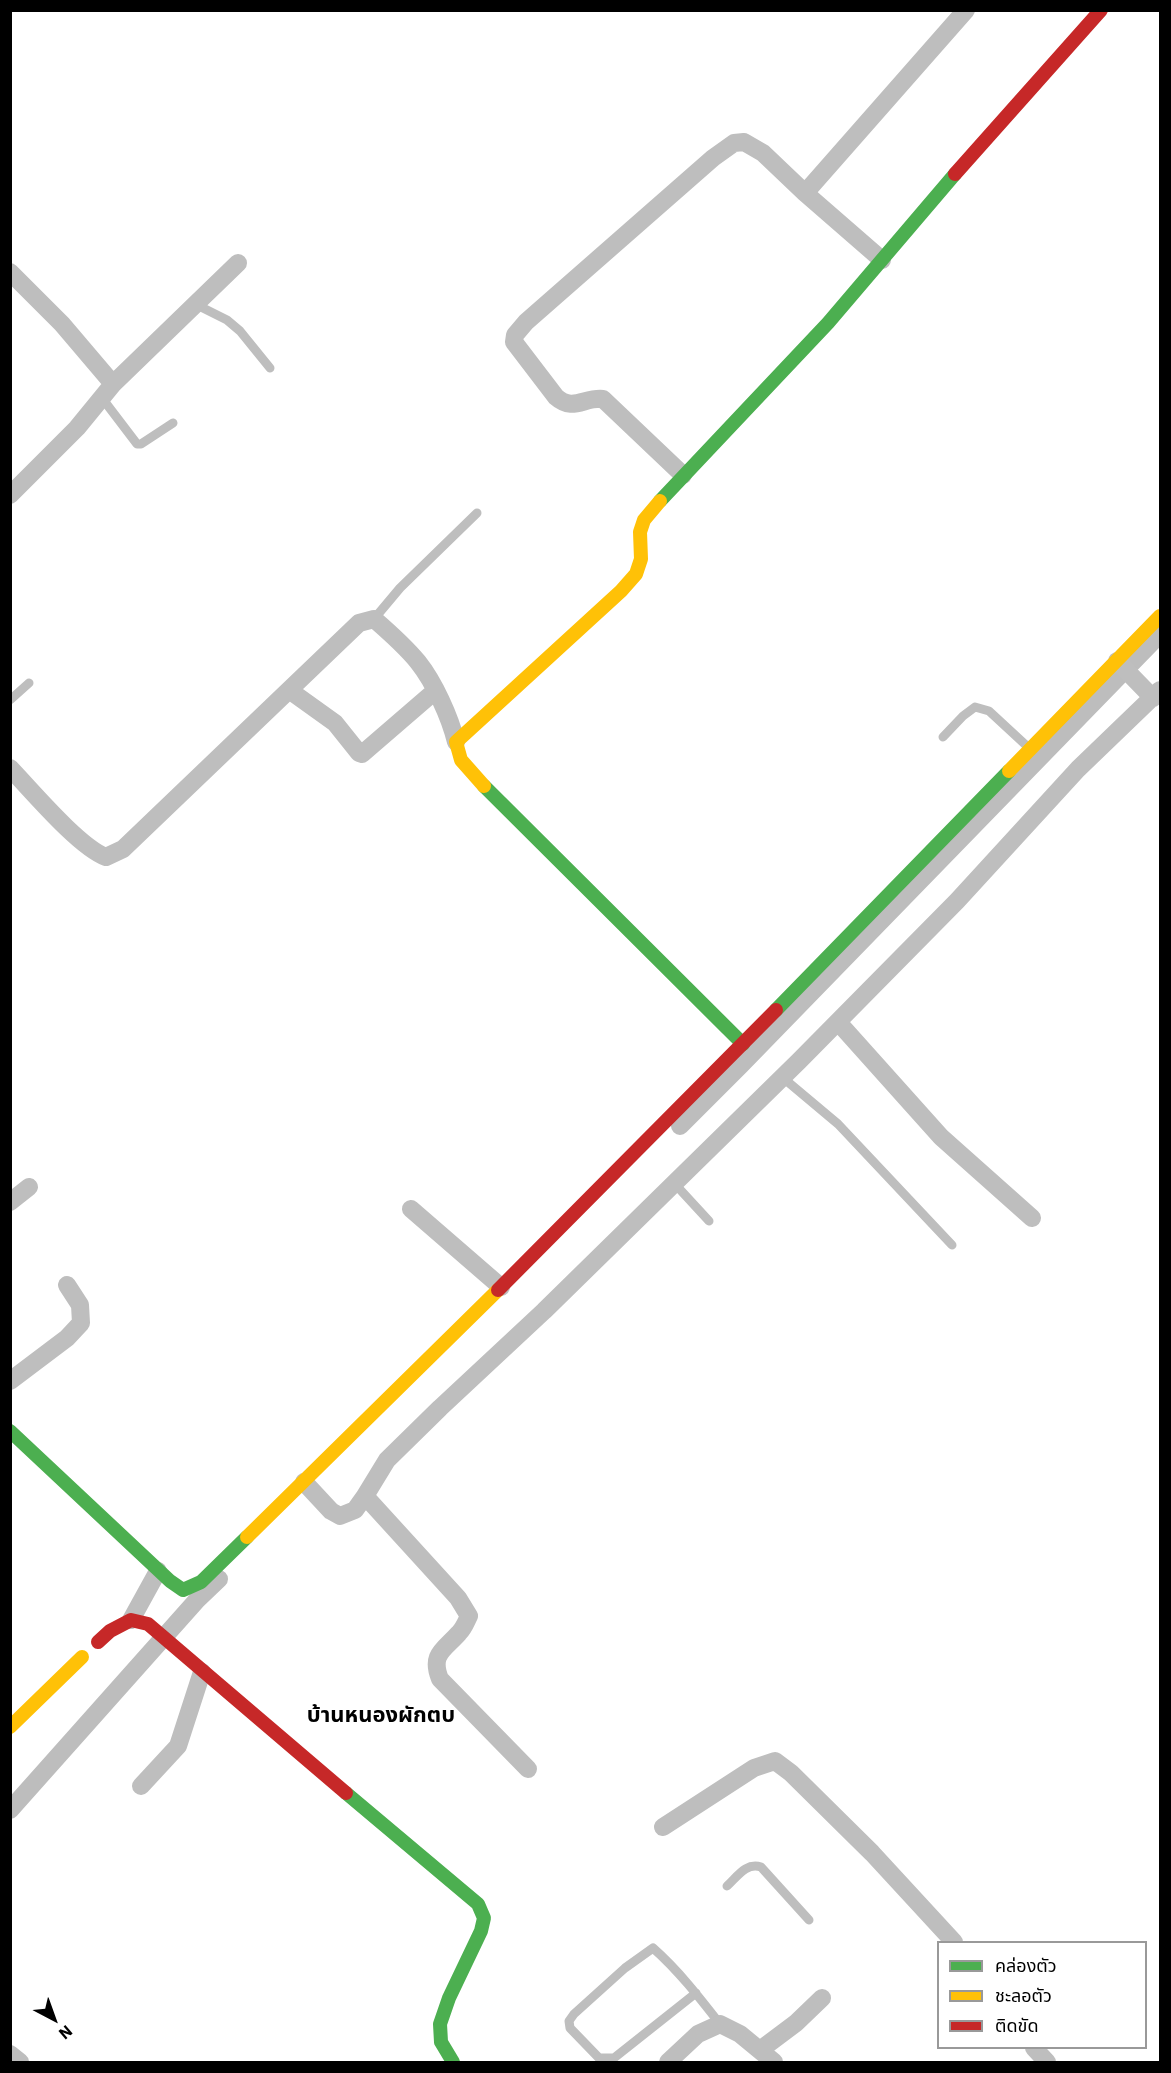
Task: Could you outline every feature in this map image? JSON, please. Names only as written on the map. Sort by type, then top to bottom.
[{"type":"street","points":[[805,193],[966,10]]},
{"type":"street","points":[[456,742],[621,591],[636,574],[641,559],[640,532],[644,520],[683,475],[828,323],[964,164],[1101,10]]},
{"type":"street","points":[[683,475],[603,399],[595,398],[570,405],[561,402],[514,342],[515,335],[526,322],[713,158],[734,143],[744,142],[763,153],[882,260]]},
{"type":"street","points":[[10,495],[77,428],[113,384],[238,263]]},
{"type":"street","points":[[10,272],[62,324],[113,384]]},
{"type":"street","points":[[10,1431],[158,1571],[183,1590],[201,1582],[306,1484],[1119,663],[1161,616]]},
{"type":"street","points":[[10,768],[71,830],[97,854],[106,857],[123,849],[359,623],[374,618],[418,662],[452,726],[460,761],[743,1044]]},
{"type":"street","points":[[306,1484],[331,1511],[340,1516],[355,1510],[387,1460],[544,1311],[838,1022],[957,901],[1078,769],[1154,694],[1119,663]]},
{"type":"street","points":[[289,690],[335,723],[362,754],[410,710],[435,691]]},
{"type":"street","points":[[838,1022],[941,1137],[1032,1218]]},
{"type":"street","points":[[10,1202],[30,1187]]},
{"type":"street","points":[[411,1209],[501,1287]]},
{"type":"street","points":[[10,1381],[67,1338],[81,1323],[80,1305],[67,1285]]},
{"type":"street","points":[[365,1496],[458,1598],[469,1616],[462,1631],[436,1657],[435,1667],[440,1679],[528,1769]]},
{"type":"street","points":[[139,1622],[158,1571]]},
{"type":"street","points":[[98,1642],[110,1631],[139,1622]]},
{"type":"street","points":[[139,1622],[478,1904],[484,1918],[482,1931],[440,2018],[439,2036],[445,2051],[453,2062]]},
{"type":"street","points":[[10,1727],[82,1657]]},
{"type":"street","points":[[141,1786],[178,1746],[197,1668]]},
{"type":"street","points":[[663,1827],[754,1768],[766,1762],[775,1761],[791,1773],[872,1853],[953,1941]]},
{"type":"street","points":[[760,2050],[796,2023],[822,1998]]},
{"type":"street","points":[[668,2062],[698,2034],[720,2024],[740,2034],[774,2062]]},
{"type":"street","points":[[1035,2049],[1047,2062]]},
{"type":"street","points":[[10,2054],[20,2062]]},
{"type":"lane","points":[[195,304],[227,320],[240,331],[270,368]]},
{"type":"lane","points":[[102,398],[137,444],[141,444],[173,423]]},
{"type":"lane","points":[[374,618],[400,588],[477,513]]},
{"type":"lane","points":[[10,700],[29,683]]},
{"type":"lane","points":[[943,737],[975,707],[989,711],[1031,750]]},
{"type":"lane","points":[[782,1077],[838,1124],[952,1245]]},
{"type":"lane","points":[[674,1183],[709,1221]]},
{"type":"lane","points":[[727,1886],[747,1867],[755,1865],[761,1867],[808,1920]]},
{"type":"lane","points":[[696,1993],[614,2058],[599,2058],[570,2028],[569,2021],[574,2014],[625,1968],[656,1945],[696,1993],[720,2024]]},
{"type":"waterway","points":[[680,1126],[1160,634]]},
{"type":"waterway","points":[[10,1810],[197,1600],[219,1579]]},
{"type":"traffic: fast","points":[[660,501],[828,323],[955,174]]},
{"type":"traffic: fast","points":[[776,1010],[1009,771]]},
{"type":"traffic: fast","points":[[484,786],[743,1044]]},
{"type":"traffic: fast","points":[[10,1431],[170,1581],[183,1590],[201,1582],[247,1537]]},
{"type":"traffic: fast","points":[[346,1793],[478,1904],[484,1918],[481,1931],[449,1998],[440,2024],[441,2042],[453,2062]]},
{"type":"traffic: slow","points":[[484,786],[461,760],[456,742],[621,591],[636,574],[641,559],[640,532],[644,520],[660,501]]},
{"type":"traffic: slow","points":[[1009,771],[1160,616]]},
{"type":"traffic: slow","points":[[247,1537],[498,1290]]},
{"type":"traffic: slow","points":[[10,1727],[82,1657]]},
{"type":"traffic: jam","points":[[955,174],[1101,10]]},
{"type":"traffic: jam","points":[[498,1290],[776,1010]]},
{"type":"traffic: jam","points":[[98,1642],[110,1631],[131,1620],[148,1624],[346,1793]]},
{"type":"district","name":"บ้านหนองผักตบ","points":[[381,1716]]}]
